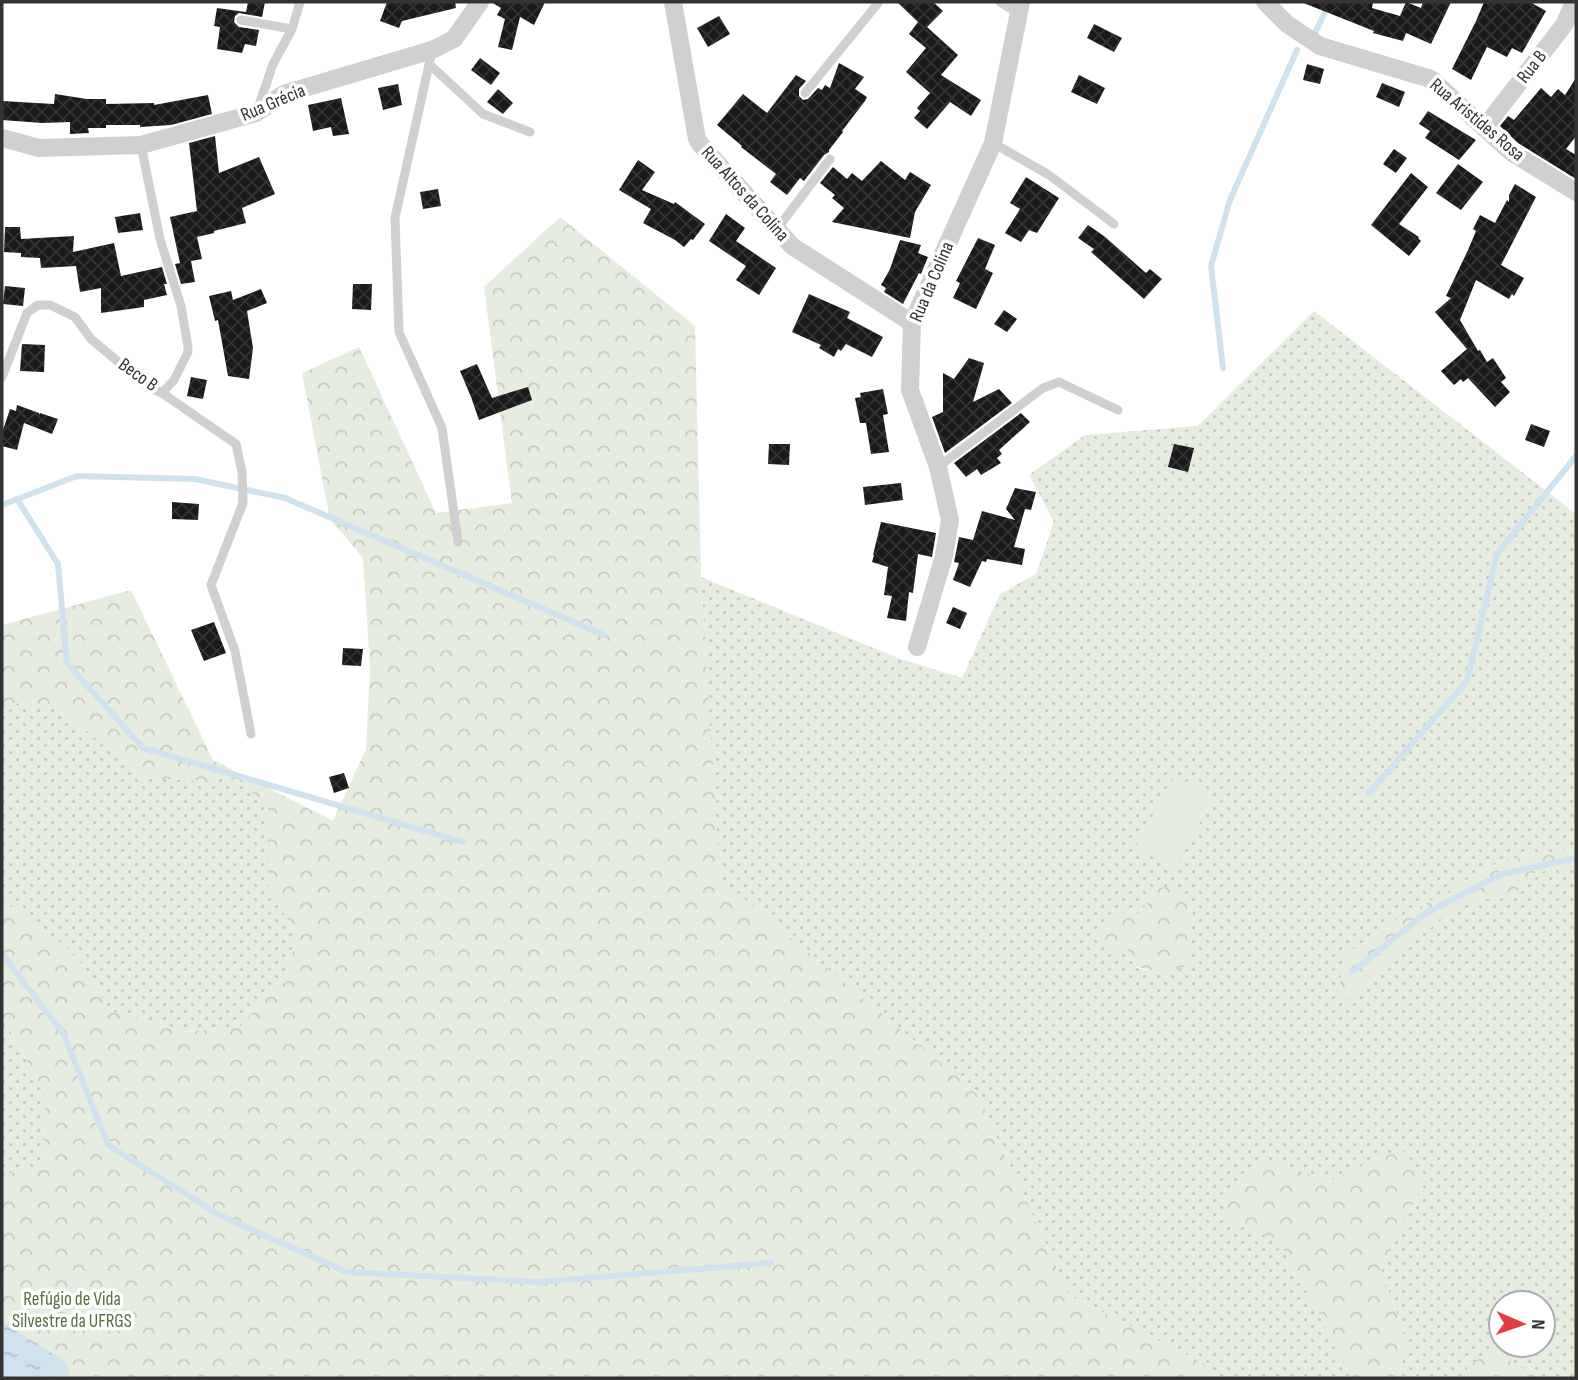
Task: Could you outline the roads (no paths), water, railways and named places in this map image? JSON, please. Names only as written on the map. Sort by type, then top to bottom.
[{"type":"street","name":"Rua Grécia","points":[[2,138],[39,148],[141,145],[256,113],[285,94],[431,57],[454,39],[480,2]]},
{"type":"street","name":"Rua Altos da Colina","points":[[673,2],[698,142],[792,246],[912,323]]},
{"type":"street","name":"Rua Aristides Rosa","points":[[1265,2],[1287,24],[1320,46],[1431,79],[1511,152],[1576,192]]},
{"type":"street","name":"Rua B","points":[[1484,128],[1564,25],[1574,2]]},
{"type":"street","name":"Rua da Colina","points":[[917,647],[944,556],[950,520],[938,467],[910,390],[912,323],[993,143],[1020,8]]},
{"type":"lane","points":[[256,113],[273,64],[292,29],[300,2]]},
{"type":"lane","points":[[805,93],[878,2]]},
{"type":"lane","points":[[1000,2],[1020,8]]},
{"type":"lane","points":[[242,20],[292,29]]},
{"type":"lane","points":[[431,57],[483,114],[530,132]]},
{"type":"lane","points":[[431,57],[395,218],[399,332],[442,428],[458,542]]},
{"type":"lane","points":[[993,143],[1049,175],[1114,224]]},
{"type":"lane","name":"Beco B","points":[[2,377],[27,313],[38,305],[50,305],[75,317],[91,340],[148,387],[162,393],[174,380],[188,347],[181,306],[160,239],[141,145]]},
{"type":"lane","points":[[777,229],[830,159]]},
{"type":"lane","points":[[938,467],[1042,388],[1059,382],[1118,410]]},
{"type":"lane","points":[[162,393],[236,444],[242,472],[243,503],[211,585],[236,651],[251,734]]},
{"type":"water","points":[[2,1322],[66,1362],[70,1378],[2,1378]]},
{"type":"waterway","points":[[1315,33],[1330,2]]},
{"type":"waterway","points":[[1223,368],[1211,266],[1230,200],[1297,50]]},
{"type":"waterway","points":[[1369,793],[1467,681],[1497,554],[1576,456]]},
{"type":"waterway","points":[[2,505],[77,476],[195,479],[285,498],[604,635]]},
{"type":"waterway","points":[[17,499],[58,564],[67,663],[143,748],[463,842]]},
{"type":"waterway","points":[[1352,972],[1426,913],[1502,874],[1576,858]]},
{"type":"waterway","points":[[2,954],[63,1033],[108,1145],[221,1216],[347,1272],[539,1282],[771,1263]]},
{"type":"park label","name":"Refúgio de Vida Silvestre da UFRGS","points":[[72,1310]]}]
